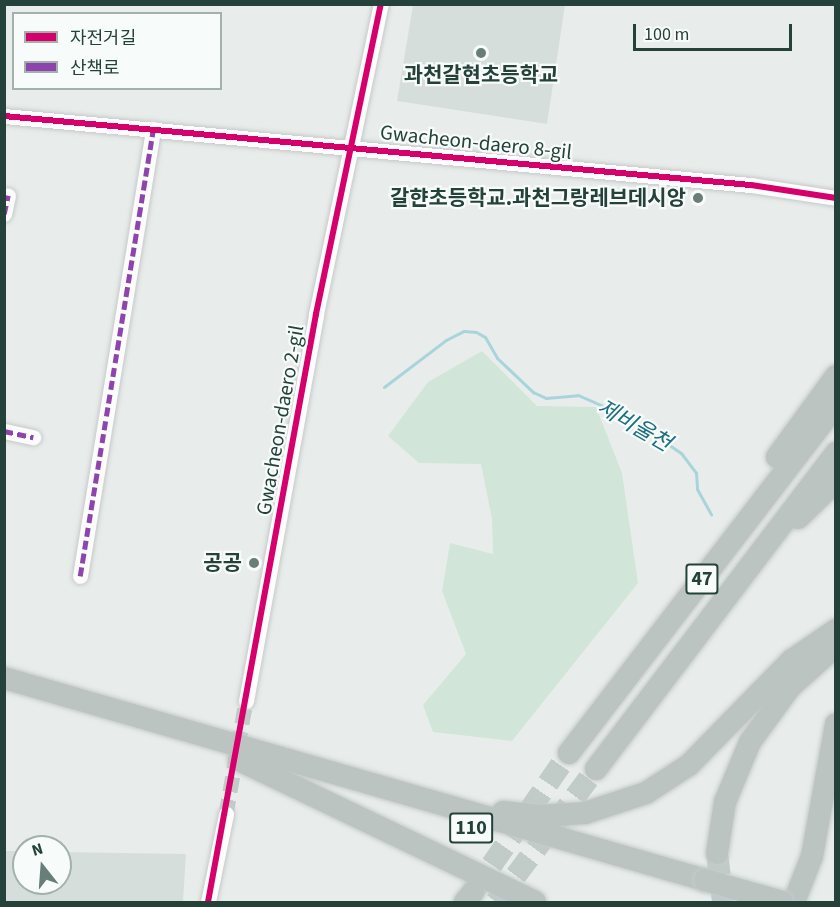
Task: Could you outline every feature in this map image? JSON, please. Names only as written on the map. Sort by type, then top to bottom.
[{"type":"highway","points":[[707,572],[737,512],[836,376]]},
{"type":"highway","name":"47","points":[[569,753],[836,405]]},
{"type":"highway","name":"47","points":[[597,770],[836,453]]},
{"type":"highway","points":[[767,544],[826,494],[836,481]]},
{"type":"highway","points":[[361,782],[523,814],[555,816],[610,807],[646,793],[689,765],[792,660],[836,630]]},
{"type":"highway","points":[[717,852],[725,802],[750,742],[790,687],[836,646]]},
{"type":"highway","name":"110","points":[[4,678],[361,782],[704,888],[729,903]]},
{"type":"highway","name":"110","points":[[4,693],[704,888],[782,903]]},
{"type":"highway","points":[[794,903],[812,856],[836,724]]},
{"type":"highway","points":[[239,760],[536,903]]},
{"type":"street","name":"Gwacheon-daero 2-gil","points":[[246,701],[316,314],[381,4]]},
{"type":"street","name":"Gwacheon-daero 8-gil","points":[[4,116],[351,146],[751,185],[836,198]]},
{"type":"street","points":[[80,576],[153,129]]},
{"type":"street","points":[[4,214],[8,195]]},
{"type":"street","points":[[4,431],[33,437]]},
{"type":"street","points":[[207,903],[226,814]]},
{"type":"shaded area","name":"과천갈현초등학교","points":[[413,5],[565,5],[547,124],[397,101]]},
{"type":"shaded area","points":[[5,851],[12,851],[12,895],[72,895],[72,852],[186,854],[183,902],[5,902]]},
{"type":"green space","points":[[482,351],[537,406],[596,407],[622,473],[638,583],[512,741],[433,732],[423,705],[466,654],[442,591],[450,543],[493,554],[492,519],[481,464],[419,463],[388,436],[428,382]]},
{"type":"waterway","name":"제비울천","points":[[384,387],[446,340],[464,331],[476,332],[485,337],[497,358],[533,392],[546,398],[578,395],[628,417],[681,453],[696,473],[697,489],[711,514]]},
{"type":"tunnel","points":[[226,814],[246,701]]},
{"type":"tunnel","points":[[473,892],[569,753]]},
{"type":"tunnel","points":[[496,902],[596,769]]},
{"type":"tunnel","points":[[717,853],[723,902]]},
{"type":"marked path","points":[[80,576],[153,129]]},
{"type":"marked path","points":[[4,214],[8,195]]},
{"type":"marked path","points":[[4,431],[33,437]]},
{"type":"cycle path","points":[[208,902],[316,314],[381,4]]},
{"type":"cycle path","points":[[4,116],[751,185],[836,198]]},
{"type":"place","name":"과천갈현초등학교","points":[[481,53]]},
{"type":"place","name":"갈햔초등학교.과천그랑레브데시앙","points":[[698,198]]},
{"type":"place","name":"공공","points":[[254,563]]}]
